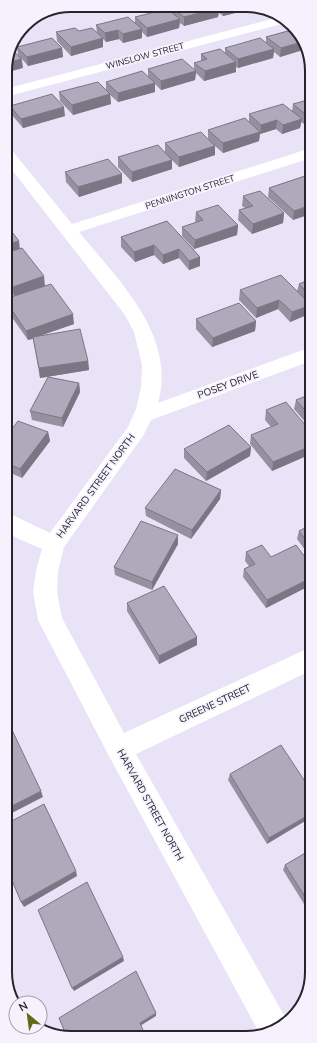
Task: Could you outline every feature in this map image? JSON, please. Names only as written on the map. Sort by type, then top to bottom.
[{"type":"street","name":"WINSLOW STREET","points":[[12,92],[278,22]]},
{"type":"street","name":"PENNINGTON STREET","points":[[69,230],[305,155]]},
{"type":"street","name":"HARVARD STREET NORTH","points":[[12,160],[69,230],[131,311],[146,339],[153,371],[151,394],[145,415],[136,431],[54,544],[47,571],[45,592],[50,620],[119,749],[272,1025]]},
{"type":"street","name":"POSEY DRIVE","points":[[145,415],[305,356]]},
{"type":"street","points":[[12,524],[29,534],[54,544]]},
{"type":"street","name":"GREENE STREET","points":[[119,749],[305,661]]},
{"type":"building","points":[[155,12],[171,12],[180,19],[147,28],[135,17]]},
{"type":"building","points":[[178,12],[203,12],[184,17]]},
{"type":"building","points":[[128,17],[142,29],[123,34],[118,30],[105,33],[96,25]]},
{"type":"building","points":[[75,28],[79,31],[92,28],[103,38],[71,47],[56,32]]},
{"type":"building","points":[[289,31],[298,43],[281,48],[266,37]]},
{"type":"building","points":[[52,38],[62,48],[27,57],[17,47]]},
{"type":"building","points":[[260,38],[274,49],[238,59],[225,48]]},
{"type":"building","points":[[220,49],[236,62],[205,71],[194,63],[207,59],[201,54]]},
{"type":"building","points":[[15,52],[21,59],[13,61]]},
{"type":"building","points":[[182,59],[196,71],[161,81],[148,69]]},
{"type":"building","points":[[142,71],[155,83],[118,93],[106,82]]},
{"type":"building","points":[[98,82],[110,94],[72,105],[59,92]]},
{"type":"building","points":[[52,94],[64,107],[21,119],[12,108],[12,105]]},
{"type":"building","points":[[305,101],[305,114],[293,104]]},
{"type":"building","points":[[283,104],[302,119],[283,125],[277,120],[261,125],[249,114]]},
{"type":"building","points":[[245,118],[260,132],[223,143],[208,130]]},
{"type":"building","points":[[201,132],[215,146],[179,157],[165,143]]},
{"type":"building","points":[[158,145],[172,160],[132,172],[118,157]]},
{"type":"building","points":[[108,159],[122,174],[78,187],[65,172]]},
{"type":"building","points":[[305,176],[305,207],[294,211],[269,188]]},
{"type":"building","points":[[260,191],[284,213],[253,224],[239,210],[253,206],[243,196]]},
{"type":"building","points":[[218,205],[238,225],[195,240],[182,227],[203,220],[196,212]]},
{"type":"building","points":[[167,221],[200,257],[189,261],[179,249],[163,255],[154,245],[134,252],[121,237]]},
{"type":"building","points":[[12,232],[19,241],[12,243]]},
{"type":"building","points":[[22,248],[44,276],[13,287],[12,251]]},
{"type":"building","points":[[281,275],[305,299],[305,307],[292,312],[279,300],[257,308],[240,290]]},
{"type":"building","points":[[305,282],[305,290],[299,284]]},
{"type":"building","points":[[51,284],[73,314],[26,331],[12,310],[12,297]]},
{"type":"building","points":[[239,303],[256,321],[213,338],[196,319]]},
{"type":"building","points":[[80,329],[88,361],[39,368],[33,337]]},
{"type":"building","points":[[48,377],[79,383],[62,418],[30,411]]},
{"type":"building","points":[[305,396],[305,410],[296,400]]},
{"type":"building","points":[[286,402],[305,425],[305,449],[273,462],[251,435],[278,424],[266,410]]},
{"type":"building","points":[[18,421],[48,432],[20,469],[12,466],[12,429]]},
{"type":"building","points":[[229,425],[251,447],[207,472],[184,449]]},
{"type":"building","points":[[175,469],[221,490],[192,530],[145,508]]},
{"type":"building","points":[[141,521],[178,535],[152,582],[114,567]]},
{"type":"building","points":[[305,528],[305,539],[299,531]]},
{"type":"building","points":[[262,545],[271,557],[296,545],[305,557],[305,581],[267,600],[244,569],[255,564],[246,552]]},
{"type":"building","points":[[164,586],[197,637],[159,656],[127,603]]},
{"type":"building","points":[[12,730],[41,791],[12,806]]},
{"type":"building","points":[[281,745],[305,781],[305,817],[269,838],[230,774]]},
{"type":"building","points":[[44,804],[76,871],[21,902],[12,880],[12,821]]},
{"type":"building","points":[[305,853],[305,897],[285,865]]},
{"type":"building","points":[[87,882],[123,957],[72,988],[38,910]]},
{"type":"building","points":[[136,971],[156,1013],[140,1023],[143,1031],[64,1030],[59,1018]]}]
